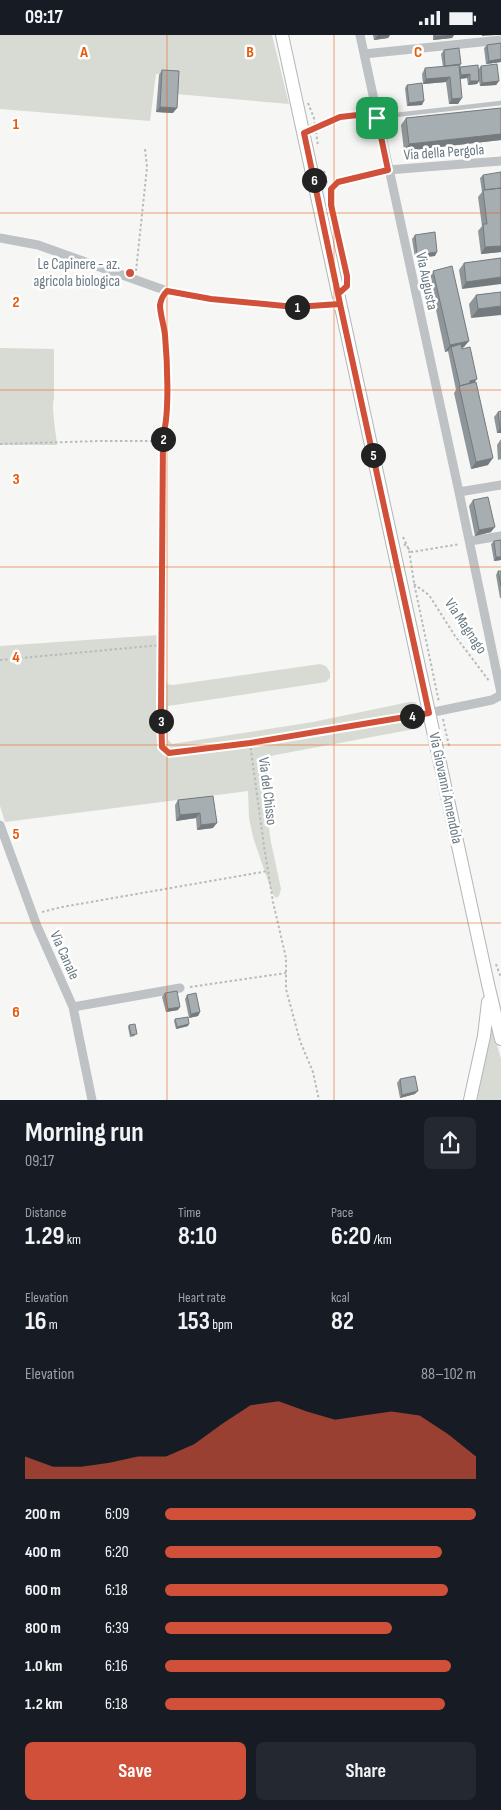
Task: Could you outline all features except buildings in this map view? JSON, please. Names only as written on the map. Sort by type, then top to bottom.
[{"type":"main road","name":"Via Giovanni Amendola","points":[[282,35],[501,1039]]},
{"type":"main road","name":"Via Giovanni Amendola","points":[[470,1100],[487,1017],[488,984]]},
{"type":"street","name":"Via Augusta","points":[[360,35],[459,492]]},
{"type":"street","points":[[364,54],[501,40]]},
{"type":"street","name":"Via della Pergola","points":[[388,170],[501,161]]},
{"type":"street","points":[[0,238],[38,245],[167,291],[211,299],[295,307],[339,299]]},
{"type":"street","points":[[459,492],[501,485]]},
{"type":"street","name":"Via Magnago","points":[[459,492],[499,691]]},
{"type":"street","points":[[470,541],[501,536]]},
{"type":"street","points":[[429,713],[492,700],[499,691]]},
{"type":"street","name":"Via Canale","points":[[0,825],[33,915],[72,1007],[92,1100]]},
{"type":"street","points":[[72,1007],[180,988]]},
{"type":"lane","points":[[377,118],[501,103]]},
{"type":"path","points":[[304,133],[340,117],[358,115],[377,118]]},
{"type":"path","points":[[135,281],[147,167],[145,149]]},
{"type":"path","points":[[339,299],[347,286],[347,276],[331,205],[331,189],[338,182],[388,170]]},
{"type":"path","name":"Via del Chisso","points":[[167,291],[160,303],[165,337],[166,379],[166,418],[163,435],[162,747],[169,753],[250,743],[268,871],[286,958],[286,989],[294,1021],[313,1072],[319,1100]]},
{"type":"path","points":[[0,443],[151,441],[158,440],[163,435]]},
{"type":"path","points":[[391,537],[402,541],[412,552],[470,541]]},
{"type":"path","name":"Via Magnago","points":[[414,583],[429,595],[472,660],[499,691]]},
{"type":"path","points":[[0,660],[161,645]]},
{"type":"path","points":[[250,743],[429,713]]},
{"type":"path","points":[[33,915],[72,905],[268,871]]},
{"type":"path","points":[[495,961],[501,978]]},
{"type":"path","points":[[180,988],[286,973]]},
{"type":"shaded area","points":[[0,35],[272,35],[289,104],[176,94],[177,75],[156,74],[150,121],[0,109]]},
{"type":"shaded area","points":[[0,348],[54,349],[53,407],[57,445],[0,445]]},
{"type":"shaded area","points":[[159,635],[167,684],[173,685],[320,664],[326,666],[330,672],[330,678],[326,682],[168,706],[168,740],[172,744],[313,722],[409,702],[415,702],[419,707],[422,717],[420,728],[275,755],[265,760],[261,771],[271,842],[281,889],[279,896],[276,898],[272,893],[253,837],[249,818],[248,791],[5,822],[0,806],[0,646]]},
{"type":"shaded area","points":[[491,1030],[493,1030],[501,1059],[501,1100],[477,1100]]},
{"type":"place","name":"Le Capinere - az. agricola biologica","points":[[130,273]]},
{"type":"route","points":[[377,118],[352,115],[334,118],[304,133],[340,304],[355,373],[405,597],[429,713],[250,743],[169,753],[162,747],[161,712],[163,435],[166,424],[166,379],[165,337],[160,308],[161,299],[167,291],[211,299],[295,307],[340,304],[338,294],[347,286],[347,276],[331,205],[331,189],[338,182],[388,170],[377,118]]}]
